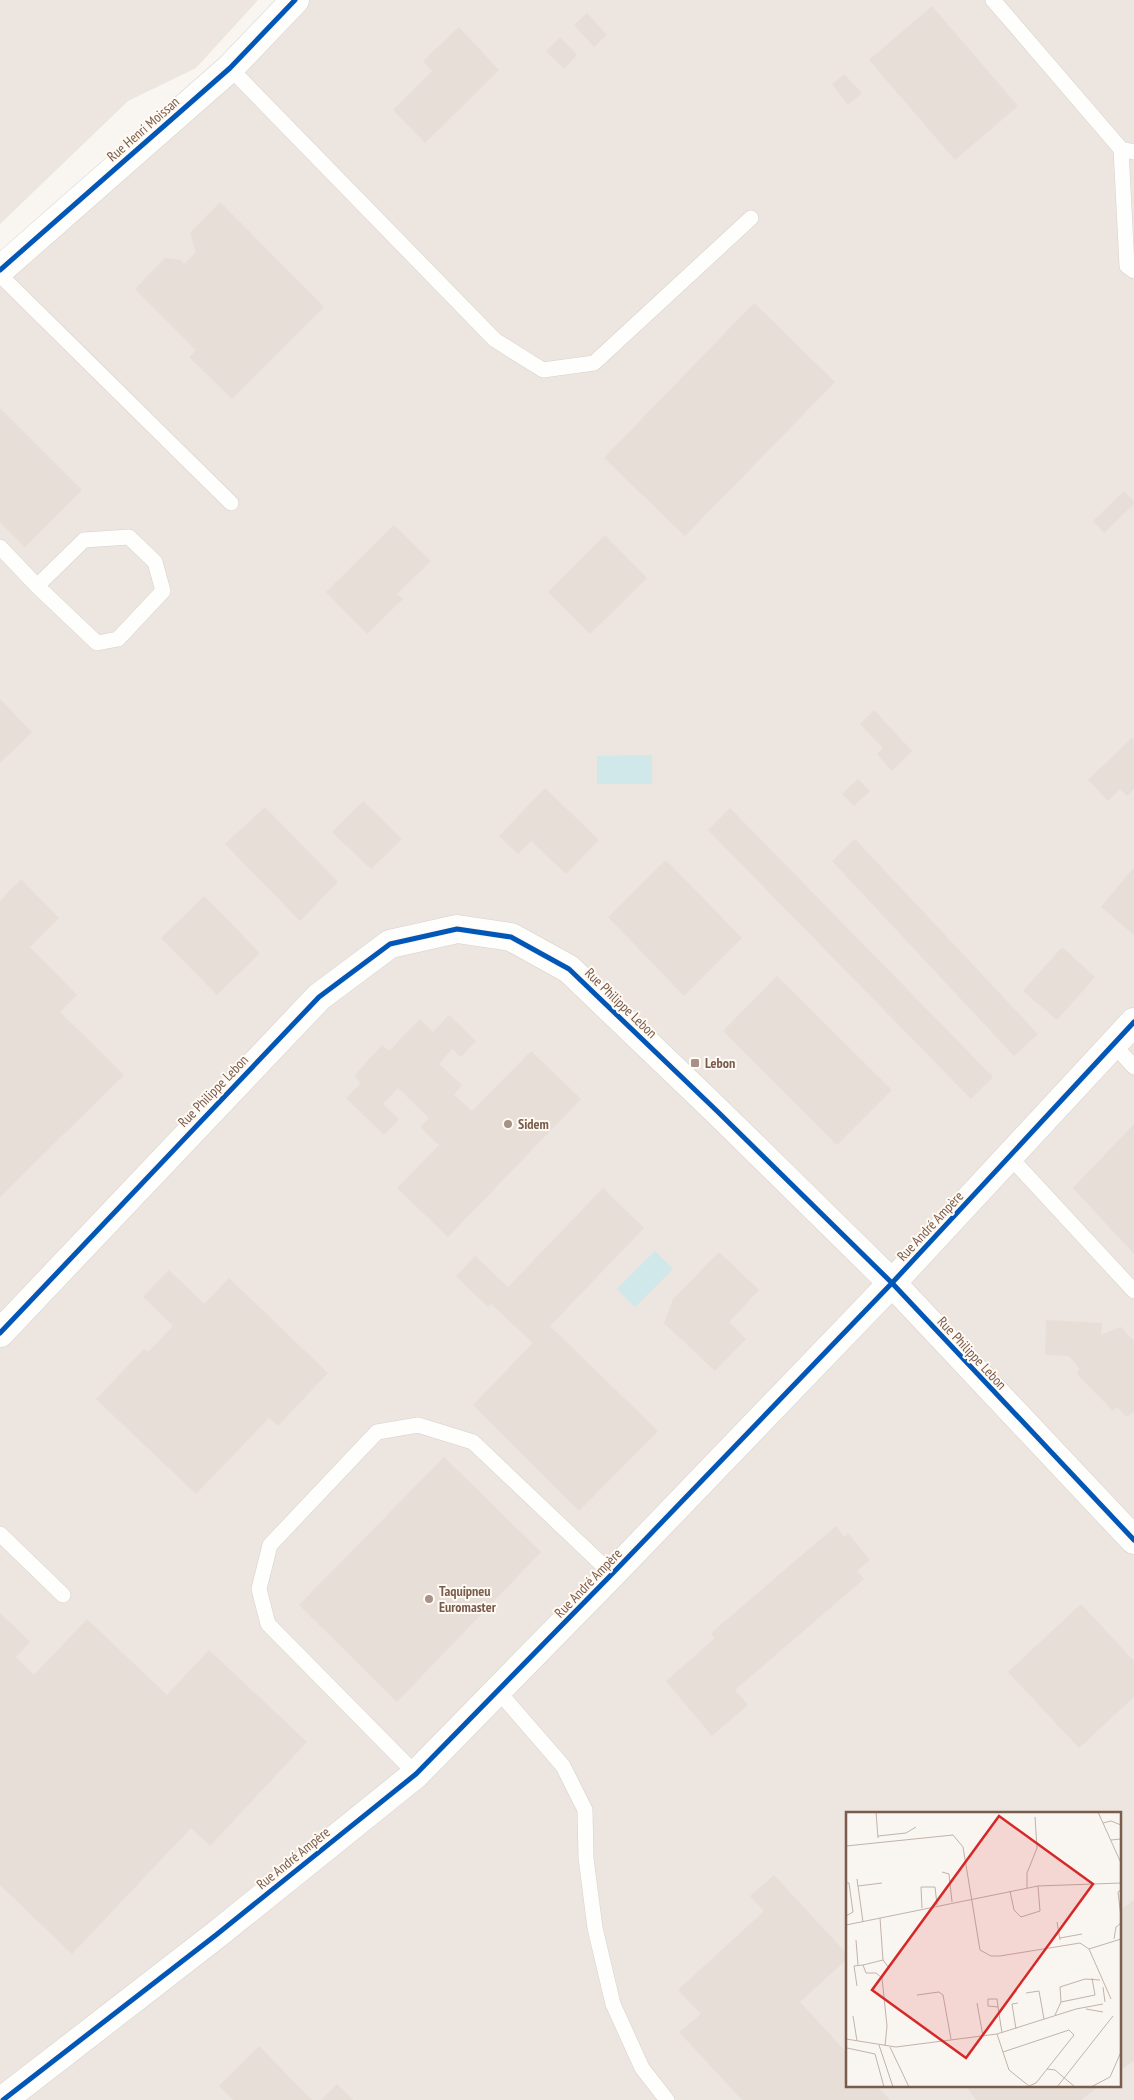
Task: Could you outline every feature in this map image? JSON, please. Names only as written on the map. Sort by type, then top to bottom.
[{"type":"street","name":"Rue Henri Moissan","points":[[0,270],[230,68],[295,0]]},
{"type":"street","name":"Rue Philippe Lebon","points":[[0,1333],[319,996],[390,944],[457,929],[511,937],[569,969],[717,1111],[892,1284],[1134,1540]]},
{"type":"street","name":"Rue André Ampère","points":[[3,2100],[216,1935],[416,1774],[892,1284],[1134,1022]]},
{"type":"lane","points":[[993,0],[1127,150],[1127,266],[1134,271]]},
{"type":"lane","points":[[230,68],[495,340],[543,370],[594,363],[751,218]]},
{"type":"lane","points":[[0,275],[231,503]]},
{"type":"lane","points":[[0,547],[37,586],[97,643],[118,639],[162,591],[155,562],[129,537],[84,540],[37,586]]},
{"type":"lane","points":[[1114,1045],[1134,1068]]},
{"type":"lane","points":[[1010,1157],[1134,1291]]},
{"type":"lane","points":[[416,1774],[268,1624],[259,1589],[270,1545],[377,1432],[418,1424],[473,1442],[612,1574]]},
{"type":"lane","points":[[0,1534],[63,1595]]},
{"type":"lane","points":[[498,1691],[563,1766],[585,1810],[586,1858],[595,1928],[614,2004],[642,2068],[667,2100]]},
{"type":"shaded area","points":[[0,0],[258,0],[196,68],[128,101],[0,224]]},
{"type":"shaded area","points":[[277,0],[1134,0],[1134,2100],[0,2100],[0,279]]},
{"type":"water","points":[[652,755],[652,784],[597,784],[597,756]]},
{"type":"water","points":[[655,1251],[673,1269],[635,1307],[617,1289]]},
{"type":"building","points":[[932,6],[1018,106],[955,160],[869,60]]},
{"type":"building","points":[[587,13],[607,35],[594,47],[574,25]]},
{"type":"building","points":[[459,27],[499,70],[425,143],[393,110],[432,71],[423,61]]},
{"type":"building","points":[[560,37],[577,55],[564,69],[546,51]]},
{"type":"building","points":[[844,74],[862,93],[848,105],[832,84]]},
{"type":"building","points":[[220,202],[324,307],[232,399],[189,357],[196,350],[135,289],[165,258],[181,260],[184,264],[196,252],[190,233]]},
{"type":"building","points":[[754,303],[835,382],[685,536],[604,458]]},
{"type":"building","points":[[0,408],[82,490],[25,547],[0,522]]},
{"type":"building","points":[[1124,491],[1134,501],[1134,504],[1104,533],[1093,521]]},
{"type":"building","points":[[394,525],[431,561],[397,594],[403,599],[367,634],[326,592]]},
{"type":"building","points":[[605,535],[647,578],[590,634],[548,592]]},
{"type":"building","points":[[0,699],[32,732],[0,763]]},
{"type":"building","points":[[874,710],[912,751],[892,771],[877,754],[883,748],[860,724]]},
{"type":"building","points":[[1132,738],[1134,740],[1134,789],[1127,796],[1120,789],[1108,801],[1088,780]]},
{"type":"building","points":[[858,779],[870,791],[854,806],[842,794]]},
{"type":"building","points":[[545,788],[599,840],[566,874],[531,841],[518,854],[499,836]]},
{"type":"building","points":[[363,801],[402,839],[371,869],[332,832]]},
{"type":"building","points":[[265,807],[338,882],[300,921],[225,844]]},
{"type":"building","points":[[730,808],[993,1077],[971,1099],[708,830]]},
{"type":"building","points":[[855,839],[1038,1034],[1014,1056],[832,861]]},
{"type":"building","points":[[666,860],[742,938],[684,996],[608,917]]},
{"type":"building","points":[[1134,867],[1134,932],[1133,934],[1101,907]]},
{"type":"building","points":[[21,879],[59,918],[30,947],[77,995],[60,1012],[124,1075],[0,1197],[0,901]]},
{"type":"building","points":[[204,896],[260,953],[217,995],[161,938]]},
{"type":"building","points":[[1062,947],[1095,977],[1057,1020],[1023,991]]},
{"type":"building","points":[[777,976],[892,1090],[837,1145],[723,1031]]},
{"type":"building","points":[[449,1015],[476,1041],[461,1057],[452,1049],[439,1064],[462,1085],[454,1095],[472,1111],[531,1051],[581,1099],[448,1237],[397,1188],[439,1145],[420,1127],[429,1118],[398,1088],[383,1104],[399,1119],[384,1135],[346,1098],[361,1083],[354,1076],[382,1045],[389,1051],[420,1019],[433,1032]]},
{"type":"building","points":[[1134,1124],[1134,1254],[1073,1188]]},
{"type":"building","points":[[603,1188],[644,1228],[550,1326],[658,1431],[579,1511],[473,1405],[533,1343],[491,1304],[488,1307],[456,1276],[475,1256],[508,1287]]},
{"type":"building","points":[[719,1252],[759,1290],[729,1322],[746,1339],[715,1371],[664,1323],[673,1299]]},
{"type":"building","points":[[169,1270],[204,1304],[229,1278],[328,1373],[278,1426],[269,1418],[196,1494],[96,1399],[144,1349],[148,1352],[173,1326],[143,1297]]},
{"type":"building","points":[[1046,1320],[1102,1323],[1101,1335],[1121,1327],[1134,1341],[1134,1411],[1127,1417],[1117,1407],[1113,1411],[1077,1374],[1079,1368],[1069,1356],[1045,1355]]},
{"type":"building","points":[[444,1457],[541,1552],[397,1702],[299,1605]]},
{"type":"building","points":[[836,1526],[844,1537],[848,1533],[870,1560],[857,1571],[864,1579],[735,1690],[748,1705],[712,1736],[666,1681],[715,1638],[711,1633]]},
{"type":"building","points":[[1081,1604],[1134,1661],[1134,1697],[1079,1748],[1008,1672]]},
{"type":"building","points":[[0,1613],[30,1642],[16,1657],[34,1675],[87,1619],[167,1695],[209,1650],[307,1742],[210,1846],[191,1828],[72,1954],[0,1885]]},
{"type":"building","points":[[774,1875],[846,1953],[846,1960],[800,2002],[846,2052],[846,2088],[879,2088],[890,2100],[742,2100],[679,2032],[701,2014],[678,1990],[764,1911],[750,1896]]},
{"type":"building","points":[[1134,1900],[1134,2060],[1122,2069],[1122,1909]]},
{"type":"building","points":[[259,2046],[312,2100],[233,2100],[219,2086]]},
{"type":"building","points":[[337,2084],[353,2100],[321,2100]]},
{"type":"building","points":[[967,2088],[1096,2088],[1081,2100],[976,2100]]},
{"type":"cycle path","points":[[0,270],[230,68],[295,0]]},
{"type":"cycle path","points":[[0,1333],[319,997],[390,944],[457,929],[511,937],[569,969],[717,1111],[892,1283],[1134,1540]]},
{"type":"cycle path","points":[[3,2100],[216,1935],[416,1774],[612,1574],[892,1283],[1134,1022]]},
{"type":"place","name":"Lebon","points":[[695,1063]]},
{"type":"place","name":"Sidem","points":[[508,1124]]},
{"type":"place","name":"Taquipneu Euromaster","points":[[429,1599]]}]
